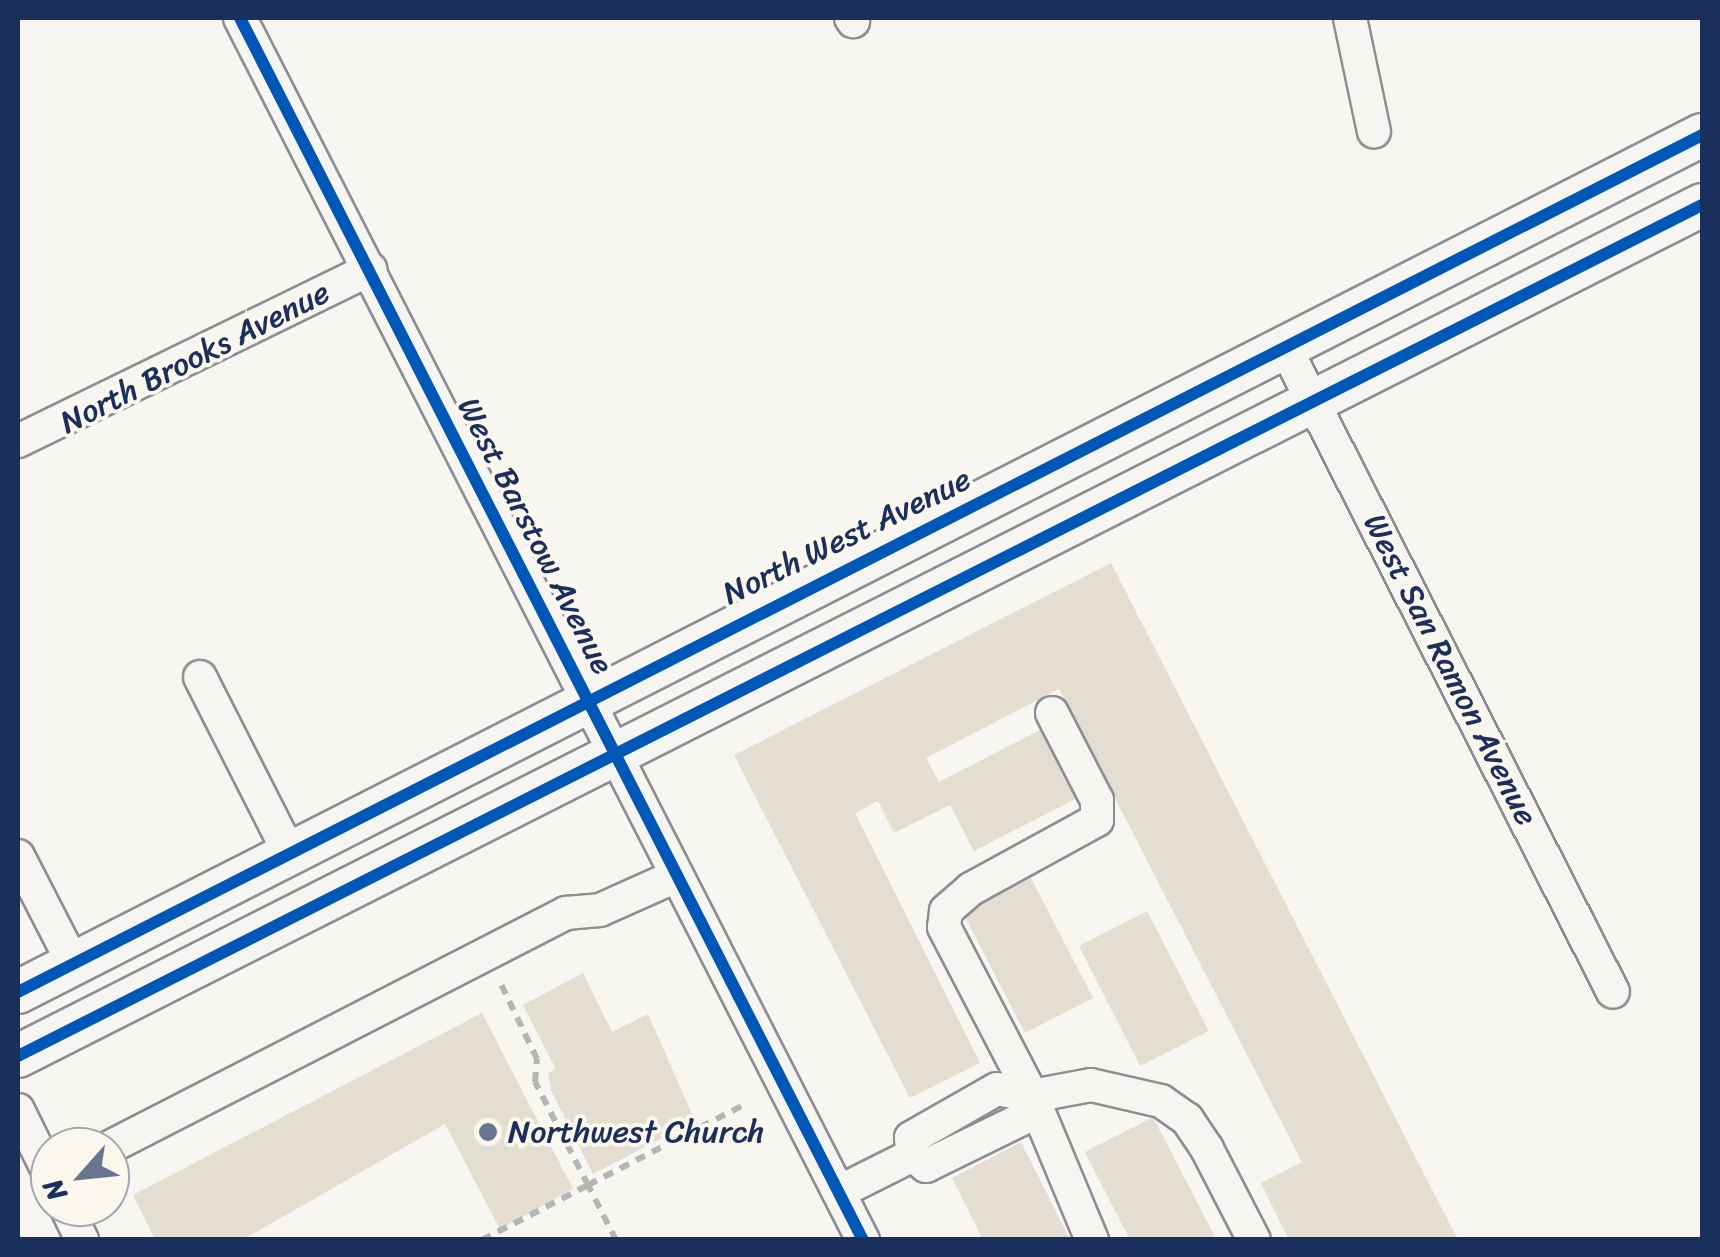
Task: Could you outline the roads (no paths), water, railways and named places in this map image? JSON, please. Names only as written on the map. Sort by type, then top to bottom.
[{"type":"main road","name":"North West Avenue","points":[[21,982],[73,963],[291,856],[586,698],[1286,349],[1702,135]]},
{"type":"main road","points":[[18,1056],[1702,205]]},
{"type":"street","name":"West Barstow Avenue","points":[[240,18],[864,1240]]},
{"type":"street","points":[[1350,18],[1374,132]]},
{"type":"street","name":"North Brooks Avenue","points":[[18,441],[48,433],[370,269]]},
{"type":"street","name":"West San Ramon Avenue","points":[[1286,349],[1614,992]]},
{"type":"street","points":[[200,678],[291,856]]},
{"type":"street","points":[[1052,713],[1097,800],[1097,820],[971,888],[944,919],[1032,1096],[1092,1240]]},
{"type":"street","points":[[18,856],[73,963]]},
{"type":"street","points":[[130,1137],[566,913],[600,910],[676,876]]},
{"type":"street","points":[[1032,1096],[1091,1085],[1162,1102],[1187,1119],[1254,1240]]},
{"type":"street","points":[[839,1192],[914,1155],[926,1166],[1024,1118],[1032,1096]]},
{"type":"street","points":[[18,1110],[30,1134]]},
{"type":"place","name":"Northwest Church","points":[[488,1132]]}]
